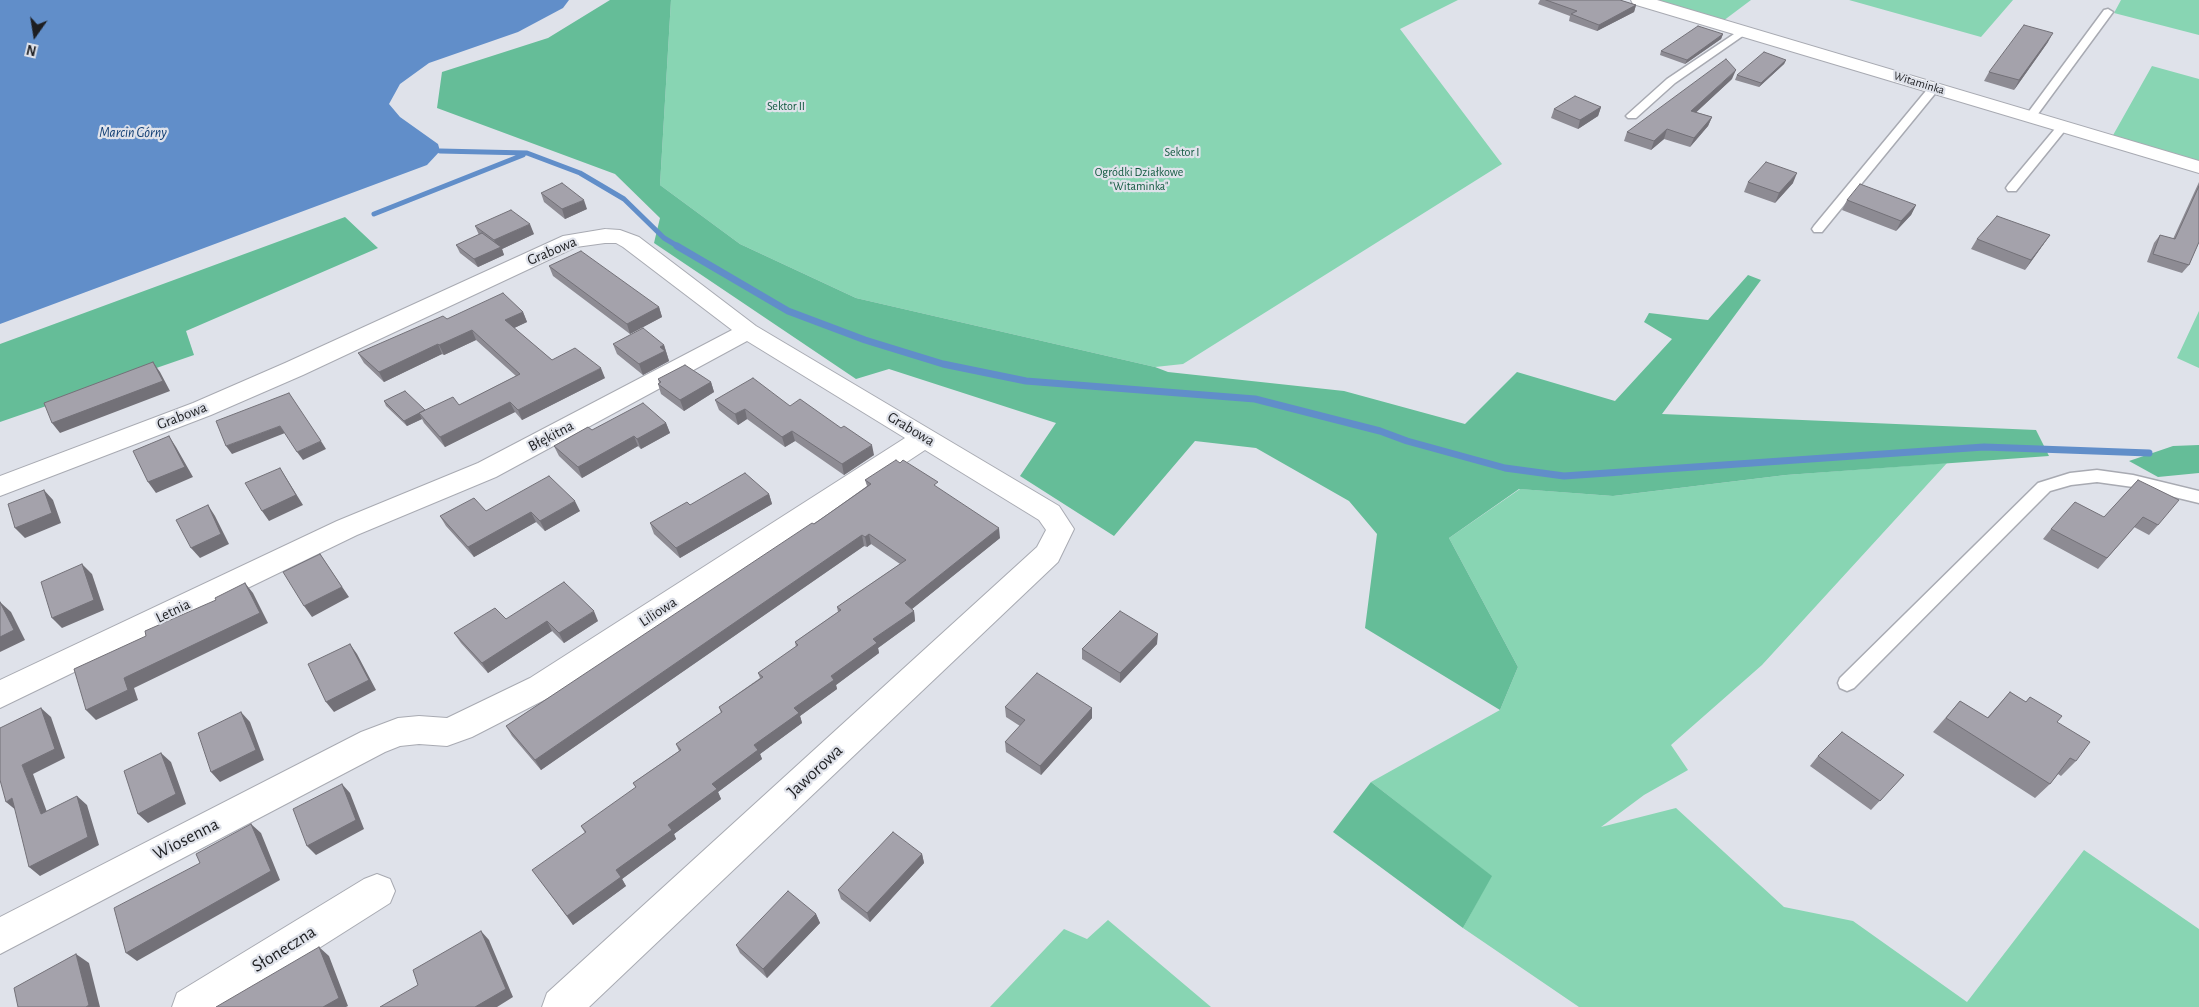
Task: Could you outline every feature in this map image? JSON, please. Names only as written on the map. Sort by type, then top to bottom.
[{"type":"street","name":"Witaminka","points":[[1639,0],[2199,166]]},
{"type":"street","name":"Grabowa","points":[[0,486],[202,409],[294,370],[571,241],[587,237],[620,237],[632,242],[748,331],[1049,513],[1060,529]]},
{"type":"street","name":"Błękitna","points":[[347,528],[487,470],[748,331]]},
{"type":"street","name":"Liliowa","points":[[373,742],[398,732],[419,730],[447,732],[461,728],[541,687],[925,437]]},
{"type":"street","name":"Letnia","points":[[0,695],[347,528]]},
{"type":"street","name":"Jaworowa","points":[[561,1007],[1048,554],[1060,529]]},
{"type":"street","name":"Wiosenna","points":[[0,936],[373,742]]},
{"type":"street","name":"Słoneczna","points":[[191,1007],[377,890]]},
{"type":"lane","points":[[2031,116],[2108,12]]},
{"type":"lane","points":[[1632,116],[1671,82],[1743,31]]},
{"type":"lane","points":[[1818,229],[1934,88]]},
{"type":"lane","points":[[2012,188],[2063,126]]},
{"type":"lane","points":[[1847,683],[2044,487],[2070,479],[2097,476],[2133,481],[2199,498]]},
{"type":"green space","points":[[610,0],[671,0],[660,185],[740,244],[856,298],[1155,367],[1168,372],[1344,391],[1465,424],[1517,372],[1615,401],[1672,339],[1644,322],[1649,313],[1708,320],[1748,275],[1761,280],[1662,414],[2036,430],[2049,456],[1786,475],[1613,496],[1519,489],[1449,538],[1518,667],[1500,710],[1365,628],[1377,534],[1349,501],[1256,448],[1195,441],[1114,536],[1020,476],[1056,423],[889,369],[856,379],[654,243],[660,218],[615,174],[437,108],[442,72],[548,38]]},
{"type":"green space","name":"Ogródki Działkowe \"Witaminka\"","points":[[671,0],[1458,0],[1400,29],[1502,164],[1183,364],[1155,367],[856,298],[740,244],[660,185]]},
{"type":"green space","points":[[1651,0],[1751,0],[1723,21]]},
{"type":"green space","points":[[1849,0],[2013,0],[1981,37]]},
{"type":"green space","points":[[2121,0],[2199,0],[2199,35],[2114,13]]},
{"type":"green space","points":[[2152,66],[2199,79],[2199,163],[2112,137]]},
{"type":"green space","points":[[345,217],[378,248],[186,331],[194,355],[0,422],[0,344]]},
{"type":"green space","points":[[2199,311],[2199,368],[2177,358]]},
{"type":"green space","points":[[2199,445],[2199,473],[2158,477],[2129,461],[2173,446]]},
{"type":"green space","points":[[1947,463],[1762,665],[1671,745],[1688,770],[1644,795],[1601,827],[1676,808],[1784,907],[1853,921],[1967,1002],[2084,850],[2199,929],[2199,1007],[1579,1007],[1463,928],[1491,876],[1371,782],[1500,710],[1518,667],[1449,538],[1520,489],[1613,496],[1786,475]]},
{"type":"green space","points":[[1371,782],[1492,876],[1463,928],[1333,832]]},
{"type":"green space","points":[[1108,920],[1211,1007],[990,1007],[1064,929],[1087,939]]},
{"type":"water","name":"Marcin Górny","points":[[0,0],[569,0],[563,8],[518,32],[429,63],[400,84],[389,104],[400,117],[438,144],[440,151],[427,165],[0,324]]},
{"type":"building","points":[[1546,0],[1620,0],[1636,5],[1599,25],[1571,14],[1577,11]]},
{"type":"building","points":[[2024,25],[2053,33],[2019,80],[1989,72]]},
{"type":"building","points":[[1698,26],[1723,34],[1687,60],[1661,51]]},
{"type":"building","points":[[1764,52],[1786,60],[1761,83],[1737,75]]},
{"type":"building","points":[[1726,59],[1736,70],[1691,111],[1712,117],[1694,138],[1667,129],[1654,141],[1627,132]]},
{"type":"building","points":[[1575,96],[1601,107],[1580,120],[1554,109]]},
{"type":"building","points":[[1766,162],[1797,173],[1779,193],[1748,182]]},
{"type":"building","points":[[562,183],[584,200],[562,209],[541,193]]},
{"type":"building","points":[[1860,184],[1916,205],[1901,221],[1847,200]]},
{"type":"building","points":[[2199,186],[2199,242],[2189,265],[2153,254],[2160,235],[2175,239]]},
{"type":"building","points":[[511,210],[530,224],[494,240],[475,226]]},
{"type":"building","points":[[1997,216],[2050,235],[2031,260],[1977,239]]},
{"type":"building","points":[[482,233],[501,247],[474,259],[456,245]]},
{"type":"building","points":[[581,251],[659,307],[627,324],[549,266]]},
{"type":"building","points":[[503,293],[523,312],[505,320],[552,360],[575,348],[601,368],[518,410],[510,402],[440,437],[419,413],[453,397],[459,405],[520,374],[472,330],[379,372],[358,353],[443,316],[447,319]]},
{"type":"building","points":[[643,328],[664,345],[660,347],[665,351],[639,364],[613,344]]},
{"type":"building","points":[[153,362],[163,381],[52,423],[44,403]]},
{"type":"building","points":[[685,365],[711,382],[680,400],[658,384],[661,382],[658,379]]},
{"type":"building","points":[[753,378],[790,406],[800,399],[841,428],[844,426],[872,445],[842,464],[792,431],[782,437],[745,409],[735,414],[715,400]]},
{"type":"building","points":[[405,391],[425,410],[404,421],[384,401]]},
{"type":"building","points":[[289,393],[321,441],[297,452],[280,426],[226,446],[216,421]]},
{"type":"building","points":[[643,403],[666,423],[637,439],[634,436],[578,467],[554,446],[588,427],[592,430]]},
{"type":"building","points":[[169,436],[185,467],[148,482],[133,451]]},
{"type":"building","points":[[896,460],[900,463],[903,460],[938,482],[934,485],[999,528],[905,603],[914,611],[873,639],[877,643],[831,676],[834,680],[794,708],[799,713],[754,745],[758,750],[712,784],[717,789],[668,825],[672,830],[616,870],[621,877],[567,916],[532,870],[586,832],[581,826],[636,787],[633,783],[681,750],[676,744],[722,712],[719,707],[763,677],[758,673],[798,645],[795,642],[841,610],[837,607],[906,560],[869,534],[865,537],[862,535],[535,760],[506,726],[812,523],[814,524],[871,484],[865,480]]},
{"type":"building","points":[[280,468],[296,495],[262,511],[245,483]]},
{"type":"building","points":[[745,473],[769,494],[676,548],[650,523],[687,502],[690,505]]},
{"type":"building","points":[[549,476],[575,501],[540,521],[531,512],[468,547],[440,516],[474,498],[486,511]]},
{"type":"building","points":[[2138,480],[2179,500],[2158,525],[2143,517],[2107,558],[2051,529],[2075,502],[2104,517]]},
{"type":"building","points":[[44,490],[52,513],[15,528],[8,504]]},
{"type":"building","points":[[208,505],[221,534],[191,548],[176,520]]},
{"type":"building","points":[[320,554],[342,587],[304,606],[283,572]]},
{"type":"building","points":[[82,564],[94,600],[52,618],[41,582]]},
{"type":"building","points":[[564,582],[594,611],[559,633],[547,621],[482,663],[454,633],[495,608],[506,619]]},
{"type":"building","points":[[245,583],[260,613],[124,678],[128,690],[86,710],[74,669],[146,636],[145,631],[216,600],[215,598]]},
{"type":"building","points":[[0,602],[14,630],[0,637]]},
{"type":"building","points":[[1120,611],[1158,634],[1120,673],[1082,649]]},
{"type":"building","points":[[350,644],[369,680],[326,702],[308,664]]},
{"type":"building","points":[[1037,673],[1092,708],[1040,766],[1005,742],[1025,720],[1005,707]]},
{"type":"building","points":[[2010,692],[2026,702],[2030,697],[2062,716],[2057,722],[2090,742],[2076,761],[2070,758],[2050,784],[1946,718],[1960,701],[1988,718]]},
{"type":"building","points":[[41,708],[55,749],[22,765],[41,814],[77,796],[88,837],[29,867],[12,798],[6,802],[0,780],[0,728]]},
{"type":"building","points":[[241,712],[256,750],[211,772],[198,733]]},
{"type":"building","points":[[1842,732],[1904,775],[1880,801],[1818,756]]},
{"type":"building","points":[[161,753],[176,794],[138,814],[124,771]]},
{"type":"building","points":[[342,784],[356,820],[307,846],[293,809]]},
{"type":"building","points":[[251,824],[271,871],[126,953],[114,908],[200,863],[196,854]]},
{"type":"building","points":[[893,832],[922,854],[867,913],[838,890]]},
{"type":"building","points":[[788,891],[816,914],[763,969],[736,945]]},
{"type":"building","points":[[481,931],[506,989],[475,1007],[380,1007],[418,985],[413,970]]},
{"type":"building","points":[[319,947],[339,998],[323,1007],[216,1007]]},
{"type":"building","points":[[76,954],[89,1005],[86,1007],[18,1007],[14,988]]},
{"type":"waterway","points":[[440,151],[527,153],[580,173],[624,199],[664,238],[679,247]]},
{"type":"waterway","points":[[374,214],[523,155]]},
{"type":"waterway","points":[[677,246],[788,311],[865,340],[943,364],[1026,381],[1255,399],[1380,431],[1407,441],[1505,468],[1564,476],[1984,447],[2149,453]]},
{"type":"park label","name":"Sektor II","points":[[786,106]]},
{"type":"park label","name":"Sektor I","points":[[1182,152]]}]
